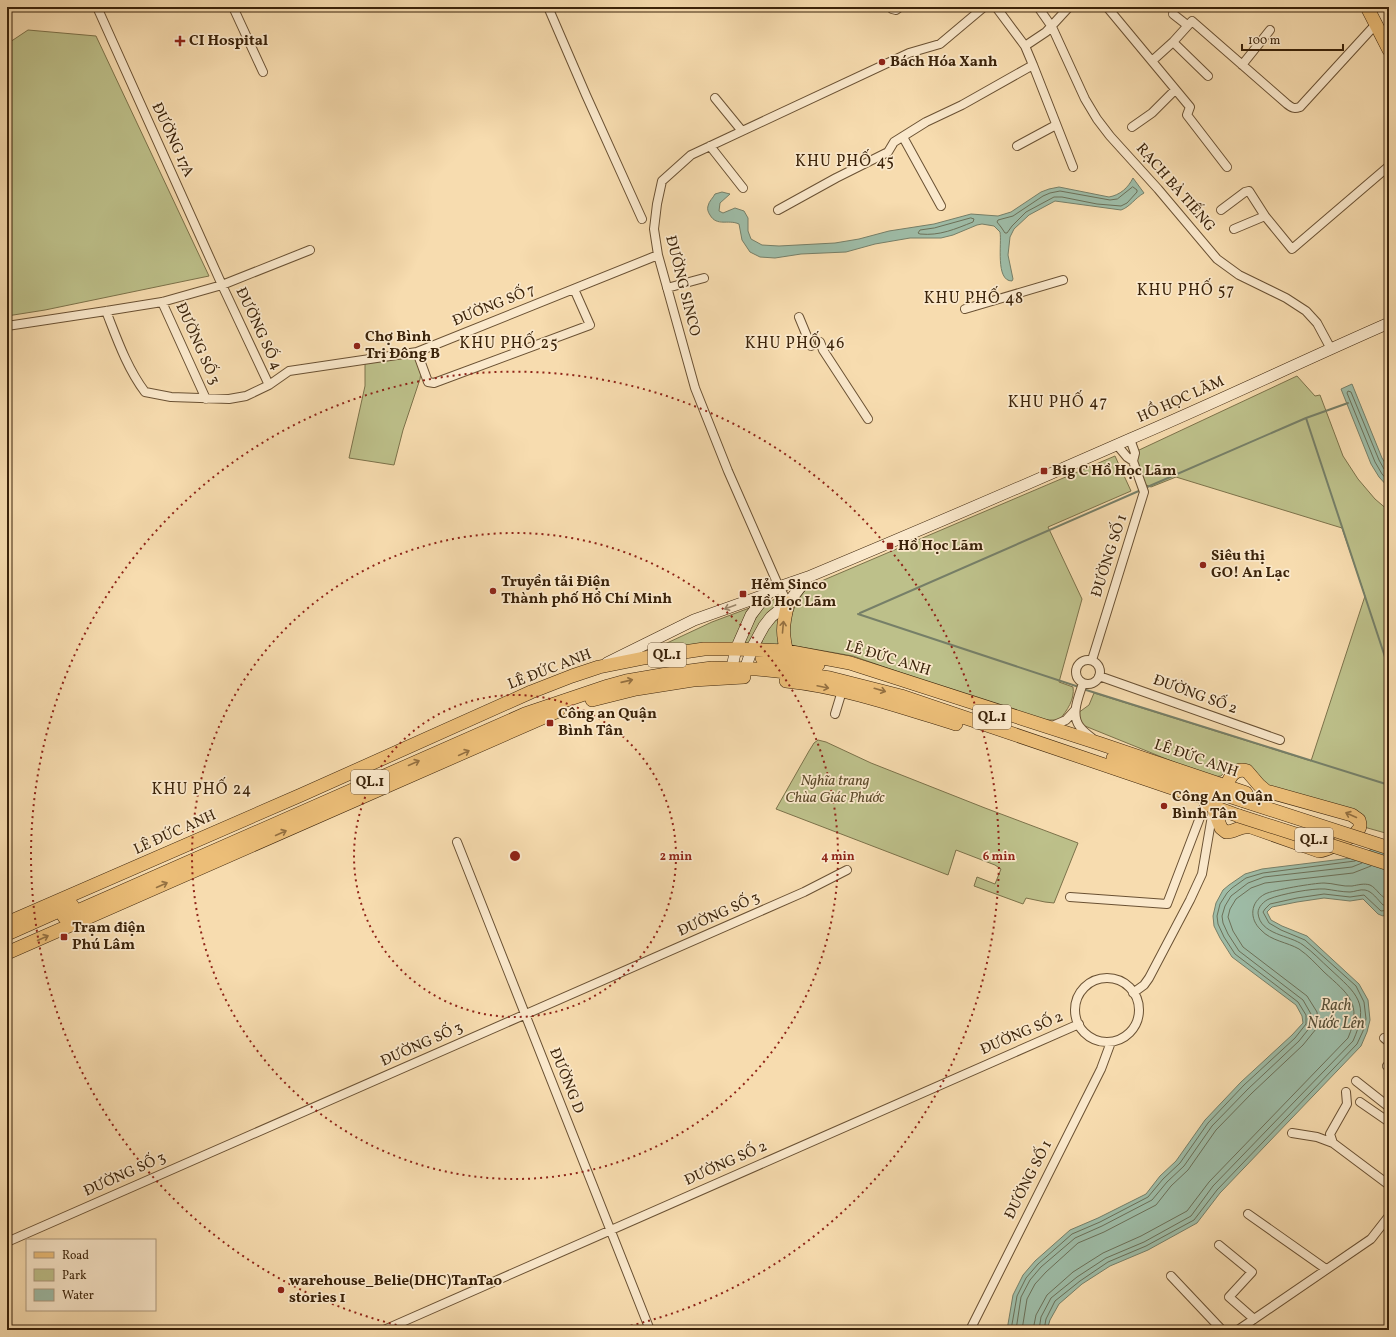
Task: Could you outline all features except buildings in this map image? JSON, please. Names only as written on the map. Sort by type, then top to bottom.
[{"type":"main road","points":[[1370,7],[1376,24],[1389,50]]},
{"type":"main road","points":[[1370,7],[1389,34]]},
{"type":"main road","name":"HỒ HỌC LÃM","points":[[599,667],[694,620],[767,594],[779,586],[808,577],[981,504],[1117,445],[1389,323]]},
{"type":"main road","name":"HỒ HỌC LÃM","points":[[740,663],[771,617],[788,603],[808,577]]},
{"type":"main road","name":"HỒ HỌC LÃM","points":[[740,663],[751,615],[767,594]]},
{"type":"main road","points":[[788,603],[782,634],[788,656]]},
{"type":"main road","name":"LÊ ĐỨC ANH","points":[[7,934],[29,919],[532,692],[599,667],[644,658],[704,649],[740,663],[802,682],[842,691],[1077,762],[1102,764]]},
{"type":"main road","name":"LÊ ĐỨC ANH","points":[[788,656],[823,666],[875,677],[1243,805]]},
{"type":"main road","name":"LÊ ĐỨC ANH","points":[[7,942],[525,714],[584,693],[626,681],[788,656],[850,663],[1047,728],[1101,744],[1226,786],[1243,805]]},
{"type":"main road","name":"LÊ ĐỨC ANH","points":[[7,923],[29,919],[589,675],[633,666],[705,658],[850,682],[901,696],[1210,802],[1243,805]]},
{"type":"main road","name":"LÊ ĐỨC ANH","points":[[7,953],[557,711],[600,697],[636,689],[692,680],[740,663]]},
{"type":"main road","points":[[589,675],[599,667]]},
{"type":"main road","points":[[1210,802],[1221,828],[1226,832],[1243,826],[1251,827],[1319,851],[1327,850],[1347,839],[1360,828],[1359,820],[1352,815],[1266,791],[1247,771],[1238,770],[1235,772],[1226,786]]},
{"type":"main road","name":"QL.1","points":[[1243,805],[1389,840]]},
{"type":"main road","name":"QL.1","points":[[1243,805],[1389,848]]},
{"type":"main road","name":"QL.1","points":[[1243,805],[1389,856]]},
{"type":"main road","name":"QL.1","points":[[1243,805],[1389,864]]},
{"type":"street","name":"ĐƯỜNG 17A","points":[[97,7],[222,285]]},
{"type":"street","points":[[234,7],[262,72]]},
{"type":"street","points":[[548,7],[642,219]]},
{"type":"street","points":[[890,7],[896,10],[900,7]]},
{"type":"street","name":"ĐƯỜNG SINCO","points":[[788,603],[728,471],[695,388],[658,255],[654,229],[662,181],[691,155],[909,53],[940,44],[984,7]]},
{"type":"street","points":[[996,7],[1025,46],[1072,167]]},
{"type":"street","name":"RẠCH BÀ TIẾNG","points":[[1038,7],[1053,25]]},
{"type":"street","name":"RẠCH BÀ TIẾNG","points":[[1043,7],[1053,25],[1085,99],[1097,119],[1212,253],[1239,275],[1286,298],[1306,311],[1317,323],[1333,348]]},
{"type":"street","points":[[1025,46],[1041,36],[1069,7]]},
{"type":"street","points":[[1107,7],[1190,107],[1187,115],[1227,167]]},
{"type":"street","points":[[1173,14],[1189,23],[1242,65],[1292,108],[1300,107],[1376,24]]},
{"type":"street","points":[[1152,61],[1189,23]]},
{"type":"street","points":[[1242,65],[1270,30]]},
{"type":"street","points":[[1172,42],[1208,76]]},
{"type":"street","points":[[778,210],[817,188],[888,152],[894,142],[926,122],[1033,65]]},
{"type":"street","points":[[1132,127],[1152,113],[1175,90]]},
{"type":"street","points":[[715,98],[742,131]]},
{"type":"street","points":[[1017,146],[1056,125]]},
{"type":"street","points":[[903,136],[941,206]]},
{"type":"street","points":[[710,146],[743,188]]},
{"type":"street","points":[[1221,210],[1248,191],[1265,216],[1292,249],[1389,166]]},
{"type":"street","points":[[1234,229],[1265,216]]},
{"type":"street","points":[[7,326],[106,312],[162,302],[222,285],[310,250]]},
{"type":"street","name":"ĐƯỜNG SỐ 7","points":[[206,399],[229,399],[246,396],[269,385],[289,371],[418,352],[658,255]]},
{"type":"street","points":[[667,288],[704,278]]},
{"type":"street","points":[[965,309],[1063,280]]},
{"type":"street","name":"ĐƯỜNG SỐ 4","points":[[222,285],[269,385]]},
{"type":"street","points":[[418,352],[428,382],[434,383],[590,325],[574,289]]},
{"type":"street","name":"ĐƯỜNG SỐ 3","points":[[162,302],[206,399]]},
{"type":"street","points":[[106,312],[120,346],[139,384],[145,392],[171,397],[206,399]]},
{"type":"street","points":[[799,317],[811,346]]},
{"type":"street","points":[[820,342],[823,350],[868,419]]},
{"type":"street","name":"ĐƯỜNG SỐ 1","points":[[1092,660],[1144,492],[1133,461],[1135,453],[1130,439]]},
{"type":"street","name":"ĐƯỜNG SỐ 1","points":[[1117,445],[1127,458],[1133,461]]},
{"type":"street","points":[[1083,660],[1092,660],[1098,664],[1100,676],[1095,682],[1087,684],[1083,683],[1077,678],[1076,670],[1080,662],[1083,660]]},
{"type":"street","name":"ĐƯỜNG SỐ 2","points":[[1100,676],[1280,740]]},
{"type":"street","points":[[1083,683],[1075,710],[1077,723],[1080,728],[1101,744]]},
{"type":"street","points":[[835,714],[842,691]]},
{"type":"street","points":[[1047,728],[1066,720],[1075,710]]},
{"type":"street","points":[[1070,897],[1167,904],[1210,802]]},
{"type":"street","points":[[1133,992],[1144,985],[1149,978],[1199,880],[1204,862],[1210,802]]},
{"type":"street","name":"ĐƯỜNG D","points":[[457,842],[650,1330]]},
{"type":"street","name":"ĐƯỜNG SỐ 3","points":[[7,1242],[804,892],[847,870]]},
{"type":"street","points":[[1107,978],[1114,979],[1126,985],[1133,992],[1139,1008],[1137,1022],[1134,1028],[1124,1038],[1111,1042],[1104,1042],[1091,1038],[1086,1034],[1079,1024],[1076,1016],[1077,1002],[1083,990],[1094,982],[1107,978]]},
{"type":"street","name":"ĐƯỜNG SỐ 2","points":[[384,1330],[1079,1024]]},
{"type":"street","name":"ĐƯỜNG SỐ 1","points":[[970,1330],[1101,1069],[1111,1042]]},
{"type":"street","points":[[1356,1081],[1389,1107]]},
{"type":"street","points":[[1333,1143],[1330,1134],[1347,1104],[1346,1092]]},
{"type":"street","points":[[1360,1102],[1389,1122]]},
{"type":"street","points":[[1292,1133],[1317,1137],[1333,1143],[1389,1185]]},
{"type":"street","points":[[1248,1214],[1326,1270]]},
{"type":"street","points":[[1238,1330],[1371,1239],[1389,1216]]},
{"type":"street","points":[[1219,1245],[1252,1272],[1229,1297],[1254,1319]]},
{"type":"street","points":[[1171,1276],[1222,1330]]},
{"type":"green space","points":[[28,30],[96,36],[209,276],[45,310],[7,316],[7,44]]},
{"type":"green space","points":[[411,356],[416,360],[419,366],[421,372],[420,379],[403,430],[394,465],[349,458],[365,386],[365,363]]},
{"type":"green space","points":[[1297,376],[1315,396],[1320,395],[1343,456],[1358,479],[1375,499],[1389,511],[1389,834],[1364,827],[1262,785],[1246,765],[1228,768],[1221,776],[1211,777],[1080,724],[1078,713],[1089,705],[1094,693],[1311,761],[1365,596],[1342,528],[1176,477],[1151,487],[1144,484],[1134,460],[1137,451]]},
{"type":"green space","points":[[1115,456],[1131,491],[1048,527],[1082,599],[1059,682],[1073,687],[1073,696],[1067,709],[1059,720],[1037,720],[853,656],[790,645],[788,633],[792,613],[802,594],[812,585]]},
{"type":"green space","points":[[777,598],[779,601],[777,605],[748,644],[743,643],[763,605]]},
{"type":"green space","points":[[752,607],[732,646],[652,650],[712,622]]},
{"type":"green space","points":[[781,616],[778,646],[761,646],[768,629]]},
{"type":"green space","name":"Nghĩa trang Chùa Giác Phước","points":[[818,740],[826,742],[871,763],[1078,843],[1054,903],[1026,898],[1023,904],[974,886],[977,877],[995,884],[1001,869],[995,865],[956,850],[948,875],[776,809],[809,751]]},
{"type":"water","points":[[1133,178],[1144,193],[1121,210],[1055,201],[1029,215],[1014,229],[1010,237],[1008,255],[1013,279],[1012,281],[1003,275],[1000,261],[1000,232],[994,226],[982,224],[941,238],[910,238],[875,244],[846,252],[801,254],[775,258],[760,257],[750,252],[742,240],[739,224],[716,221],[708,212],[709,203],[715,194],[722,192],[730,194],[720,203],[719,211],[723,213],[735,208],[744,211],[748,218],[748,231],[751,239],[762,245],[779,246],[835,243],[859,239],[889,231],[934,224],[971,214],[998,216],[1011,212],[1041,192],[1059,187],[1109,197],[1117,195],[1129,185]]},
{"type":"water","points":[[1352,384],[1382,458],[1389,469],[1389,488],[1379,477],[1371,464],[1341,389]]},
{"type":"water","name":"Rạch Nước Lên","points":[[1389,842],[1389,913],[1383,916],[1378,914],[1363,899],[1350,901],[1324,898],[1272,907],[1267,912],[1271,920],[1307,936],[1359,984],[1368,1000],[1370,1020],[1361,1046],[1220,1193],[1197,1223],[1148,1250],[1110,1266],[1082,1284],[1059,1304],[1050,1320],[1047,1330],[1007,1330],[1013,1295],[1023,1275],[1035,1261],[1070,1230],[1146,1194],[1160,1176],[1176,1161],[1205,1120],[1241,1082],[1303,1023],[1302,1016],[1296,1005],[1232,957],[1220,938],[1214,926],[1213,916],[1216,903],[1223,890],[1245,874],[1262,869],[1351,858]]},
{"type":"waterway","points":[[1145,488],[1306,418],[1348,403]]},
{"type":"waterway","points":[[1306,418],[1389,669]]},
{"type":"waterway","points":[[860,613],[1141,490]]},
{"type":"waterway","points":[[858,614],[1079,687]]},
{"type":"waterway","points":[[1083,689],[1389,785]]},
{"type":"place","name":"CI Hospital","points":[[180,41]]},
{"type":"place","name":"Bách Hóa Xanh","points":[[882,62]]},
{"type":"place","name":"Chợ Bình Trị Đông B","points":[[357,346]]},
{"type":"place","name":"Big C Hồ Học Lãm","points":[[1044,471]]},
{"type":"place","name":"Hồ Học Lãm","points":[[890,546]]},
{"type":"place","name":"Siêu thị GO! An Lạc","points":[[1203,565]]},
{"type":"place","name":"Truyền tải Điện Thành phố Hồ Chí Minh","points":[[493,591]]},
{"type":"place","name":"Hẻm Sinco Hồ Học Lãm","points":[[743,594]]},
{"type":"place","name":"Công an Quận Bình Tân","points":[[550,723]]},
{"type":"place","name":"Công An Quận Bình Tân","points":[[1164,806]]},
{"type":"place","name":"Trạm điện Phú Lâm","points":[[64,937]]},
{"type":"place","name":"warehouse_Belie(DHC)TanTao stories 1","points":[[281,1290]]},
{"type":"district","name":"KHU PHỐ 45","points":[[845,162]]},
{"type":"district","name":"KHU PHỐ 57","points":[[1186,291]]},
{"type":"district","name":"KHU PHỐ 48","points":[[974,299]]},
{"type":"district","name":"KHU PHỐ 25","points":[[509,344]]},
{"type":"district","name":"KHU PHỐ 46","points":[[795,344]]},
{"type":"district","name":"KHU PHỐ 47","points":[[1058,403]]},
{"type":"district","name":"KHU PHỐ 24","points":[[202,790]]}]
